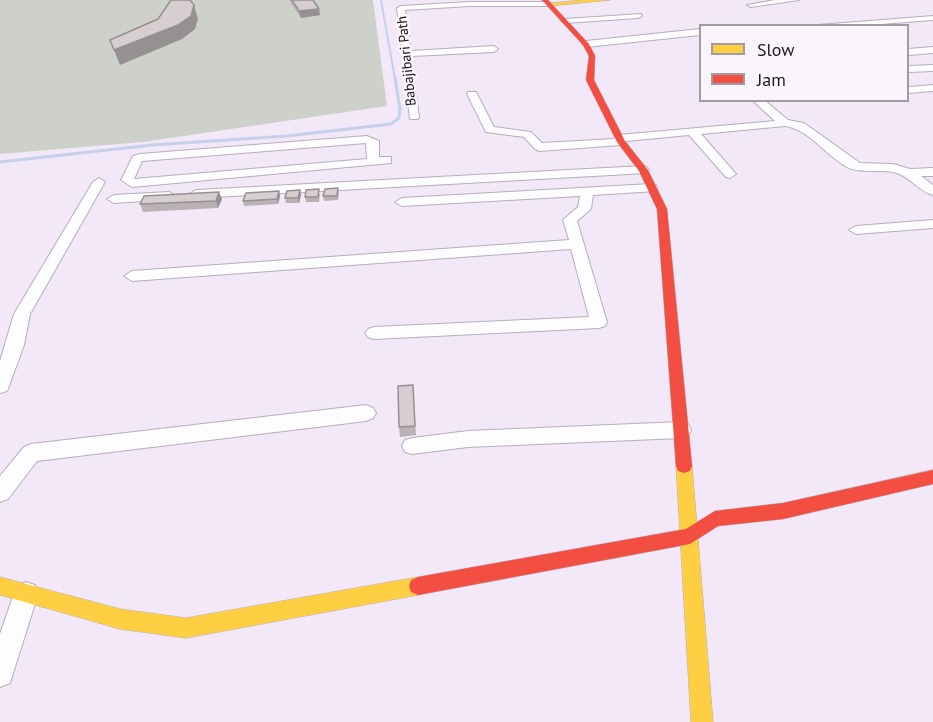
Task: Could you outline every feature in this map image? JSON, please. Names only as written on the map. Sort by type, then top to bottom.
[{"type":"street","points":[[547,2],[607,0]]},
{"type":"street","points":[[751,6],[795,0]]},
{"type":"street","points":[[547,2],[586,44],[592,56],[590,80],[620,140],[643,170],[662,209],[690,536],[702,722]]},
{"type":"street","name":"Babajibari Path","points":[[414,117],[400,4],[547,2]]},
{"type":"street","points":[[565,21],[638,16]]},
{"type":"street","points":[[840,24],[933,18]]},
{"type":"street","points":[[586,44],[699,32]]},
{"type":"street","points":[[406,54],[494,49]]},
{"type":"street","points":[[909,52],[933,50]]},
{"type":"street","points":[[909,69],[933,68]]},
{"type":"street","points":[[909,90],[933,88]]},
{"type":"street","points":[[472,94],[489,130],[527,134],[539,147],[785,123],[800,125],[849,163],[858,167],[893,168],[909,173],[933,191]]},
{"type":"street","points":[[759,102],[785,123]]},
{"type":"street","points":[[692,131],[730,174]]},
{"type":"street","points":[[374,162],[373,141],[367,139],[140,158],[137,159],[127,180],[132,183],[374,162],[387,160]]},
{"type":"street","points":[[384,140],[391,182]]},
{"type":"street","points":[[114,199],[391,182],[643,170]]},
{"type":"street","points":[[909,173],[933,172]]},
{"type":"street","points":[[0,386],[15,345],[22,314],[99,182]]},
{"type":"street","points":[[402,202],[651,188]]},
{"type":"street","points":[[374,333],[599,322],[570,220],[584,209],[587,191]]},
{"type":"street","points":[[855,230],[933,224]]},
{"type":"street","points":[[132,276],[577,244]]},
{"type":"street","points":[[0,492],[31,453],[366,413]]},
{"type":"street","points":[[412,446],[468,439],[681,430]]},
{"type":"street","points":[[0,586],[120,619],[186,628],[690,536],[716,519],[783,511],[933,477]]},
{"type":"street","points":[[0,673],[26,594]]},
{"type":"shaded area","points":[[0,0],[373,0],[387,106],[143,142],[0,154]]},
{"type":"building","points":[[171,0],[190,0],[194,5],[191,16],[178,25],[114,50],[110,40],[158,19]]},
{"type":"building","points":[[292,0],[313,0],[319,9],[299,11]]},
{"type":"building","points":[[338,188],[337,196],[323,196],[325,189]]},
{"type":"building","points":[[319,189],[318,197],[305,197],[306,190]]},
{"type":"building","points":[[300,190],[298,198],[285,198],[287,191]]},
{"type":"building","points":[[279,191],[277,199],[243,201],[246,193]]},
{"type":"building","points":[[219,192],[216,201],[140,204],[144,196]]},
{"type":"building","points":[[413,385],[415,426],[399,427],[398,386]]},
{"type":"waterway","points":[[381,0],[395,79]]},
{"type":"waterway","points":[[0,162],[152,145],[287,136],[391,124],[399,118],[400,109],[395,78]]},
{"type":"traffic: slow","points":[[549,4],[607,0]]},
{"type":"traffic: slow","points":[[684,466],[702,722]]},
{"type":"traffic: slow","points":[[0,586],[120,619],[186,628],[418,586]]},
{"type":"traffic: jam","points":[[545,0],[586,44],[592,56],[590,80],[621,142],[643,170],[662,209],[684,466]]},
{"type":"traffic: jam","points":[[418,586],[690,536],[715,519],[783,511],[933,477]]}]
